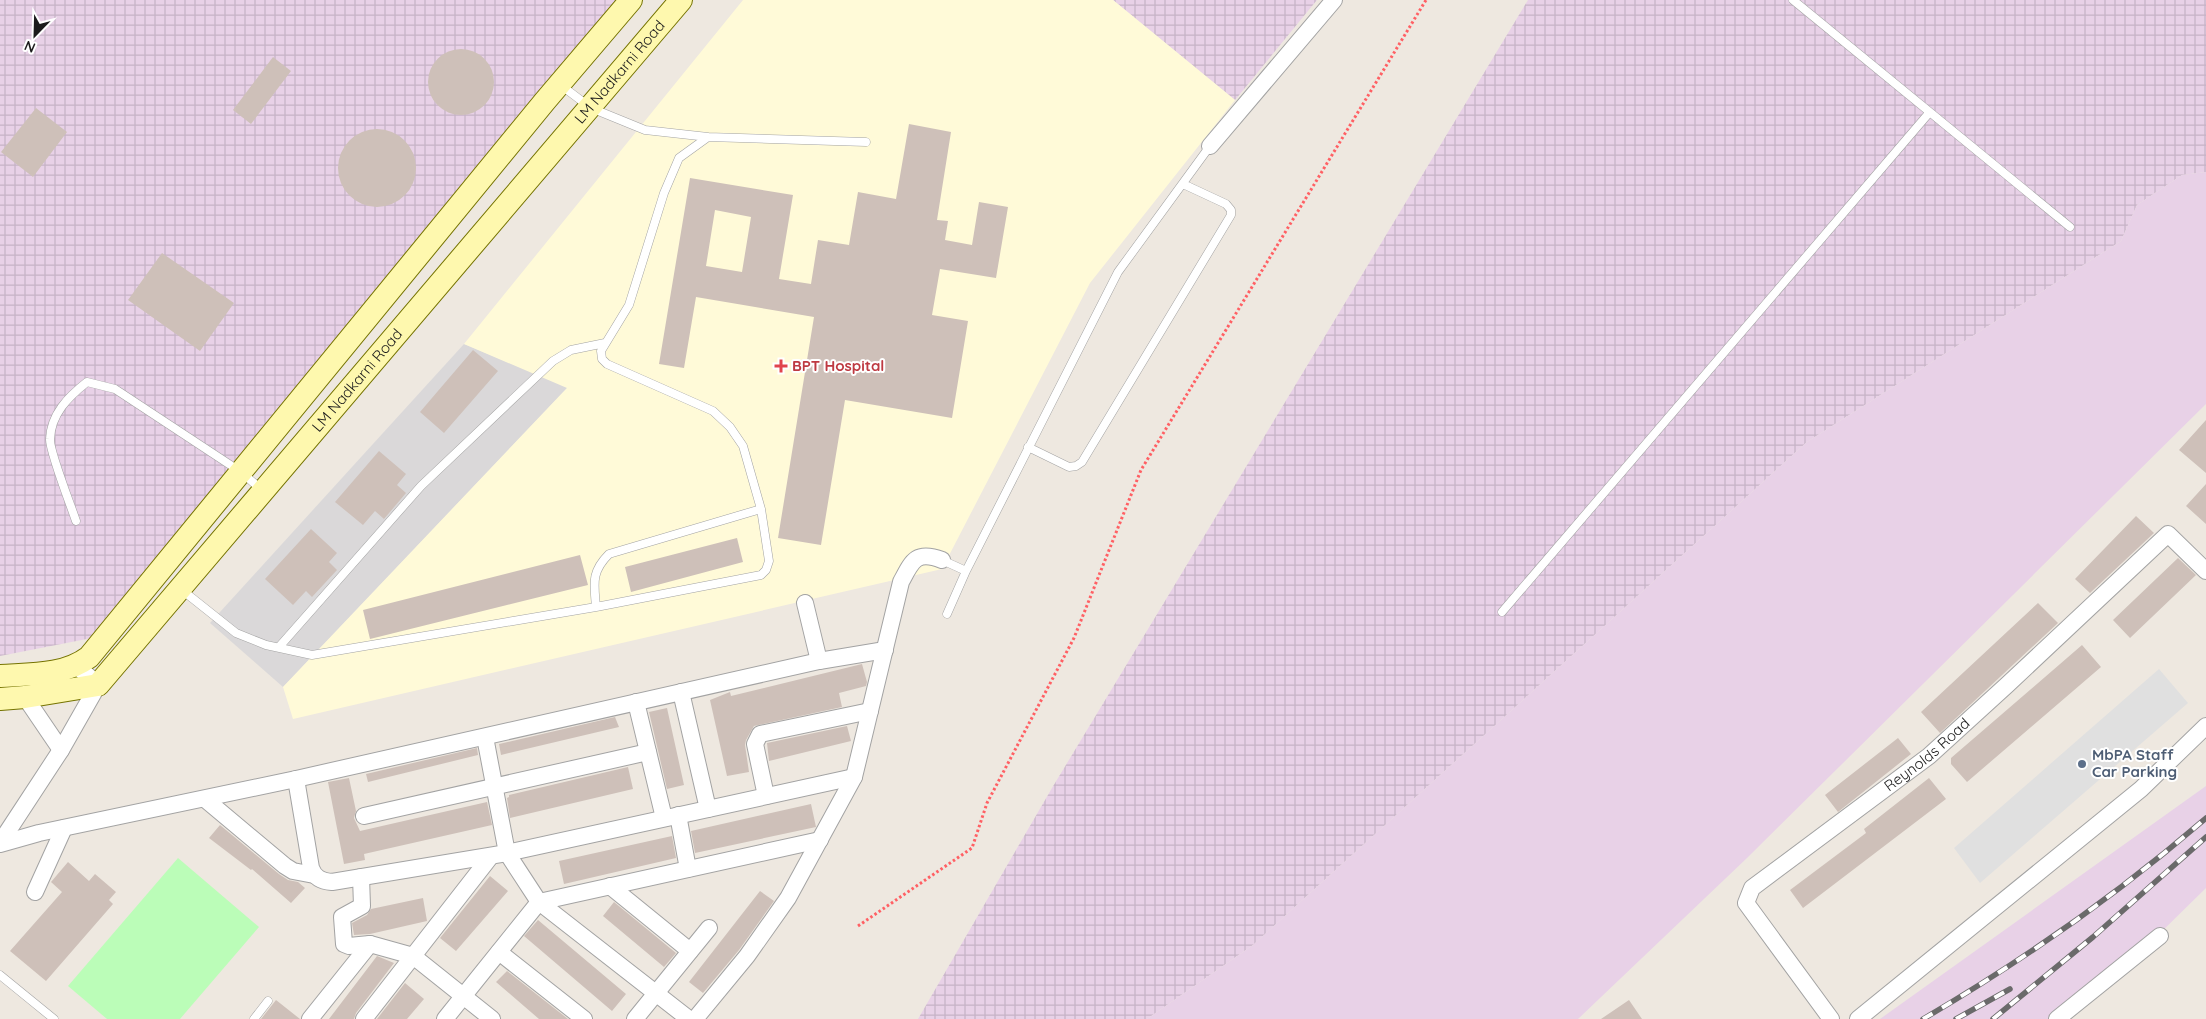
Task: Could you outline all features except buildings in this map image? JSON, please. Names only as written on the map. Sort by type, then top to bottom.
[{"type":"street","points":[[0,676],[64,670],[77,666],[89,657],[115,627],[157,572],[631,0]]},
{"type":"street","name":"LM Nadkarni Road","points":[[98,685],[681,0]]},
{"type":"street","points":[[1210,146],[1334,0]]},
{"type":"street","name":"Reynolds Road","points":[[1831,1019],[1746,903],[1752,888],[1928,756],[2008,685],[2168,534],[2206,571]]},
{"type":"street","points":[[695,1019],[747,956],[788,898],[854,777],[901,582],[912,561],[918,557],[932,556],[942,560]]},
{"type":"street","points":[[157,572],[179,588]]},
{"type":"street","points":[[806,603],[819,661]]},
{"type":"street","points":[[0,844],[64,828],[296,779],[819,661],[885,650]]},
{"type":"street","points":[[77,666],[98,685]]},
{"type":"street","points":[[0,698],[25,697],[98,685]]},
{"type":"street","points":[[0,844],[60,750],[98,685]]},
{"type":"street","points":[[681,692],[708,809]]},
{"type":"street","points":[[25,697],[60,750]]},
{"type":"street","points":[[636,702],[648,752],[688,869]]},
{"type":"street","points":[[766,796],[755,744],[760,734],[870,711]]},
{"type":"street","points":[[1858,1019],[2141,789],[2206,726]]},
{"type":"street","points":[[484,737],[507,853],[539,902],[689,1019]]},
{"type":"street","points":[[364,816],[648,752]]},
{"type":"street","points":[[296,779],[311,868],[314,875],[320,880],[332,882],[507,853],[854,777]]},
{"type":"street","points":[[205,799],[285,866],[293,871],[314,875]]},
{"type":"street","points":[[35,892],[64,828]]},
{"type":"street","points":[[445,1019],[539,902],[820,840]]},
{"type":"street","points":[[364,1019],[490,856]]},
{"type":"street","points":[[361,877],[363,904],[361,908],[342,918],[344,944],[349,946],[370,944],[413,956],[492,1019]]},
{"type":"street","points":[[610,886],[690,951]]},
{"type":"street","points":[[635,1019],[709,928]]},
{"type":"street","points":[[2057,1019],[2160,936]]},
{"type":"street","points":[[310,1019],[370,944]]},
{"type":"street","points":[[499,952],[584,1019]]},
{"type":"lane","points":[[1793,0],[2070,227]]},
{"type":"lane","points":[[560,84],[591,108],[615,120],[645,130],[708,137],[866,142]]},
{"type":"lane","points":[[1502,612],[1929,113]]},
{"type":"lane","points":[[179,588],[236,633],[312,655],[596,607],[761,575],[766,570],[770,561],[761,509],[743,446],[730,427],[713,411],[607,364],[602,359],[601,351],[629,305],[664,194],[679,158],[708,137]]},
{"type":"lane","points":[[947,614],[966,571],[1028,447],[1118,272],[1210,146]]},
{"type":"lane","points":[[1028,447],[1069,467],[1076,466],[1082,462],[1231,215],[1231,210],[1226,204],[1182,184]]},
{"type":"lane","points":[[279,647],[421,486],[553,361],[571,350],[605,343]]},
{"type":"lane","points":[[76,521],[49,441],[54,418],[72,394],[88,382],[115,389],[241,472],[264,491]]},
{"type":"lane","points":[[596,607],[594,578],[599,564],[609,554],[761,509]]},
{"type":"lane","points":[[942,560],[966,571]]},
{"type":"lane","points":[[0,976],[54,1019]]},
{"type":"lane","points":[[254,1019],[268,1001]]},
{"type":"path","points":[[858,926],[972,848],[987,803],[1074,638],[1140,470],[1426,0]]},
{"type":"shaded area","points":[[0,0],[631,0],[97,637],[0,656]]},
{"type":"shaded area","name":"BPT Hospital","points":[[743,0],[1113,0],[1235,100],[1090,283],[942,569],[293,719],[283,687],[567,388],[464,344]]},
{"type":"shaded area","points":[[1113,0],[1317,0],[1235,100]]},
{"type":"shaded area","points":[[1528,0],[2206,0],[2206,172],[2182,175],[2137,205],[2121,241],[1807,442],[1253,945],[1147,1019],[918,1019],[1052,788]]},
{"type":"shaded area","points":[[2206,172],[2206,404],[1747,858],[1578,1019],[1147,1019],[1253,945],[1807,442],[2121,241],[2137,205],[2182,175]]},
{"type":"shaded area","points":[[464,344],[568,387],[283,687],[210,623]]},
{"type":"shaded area","name":"MbPA Staff Car Parking","points":[[2159,669],[2188,703],[1980,883],[1954,848]]},
{"type":"shaded area","points":[[2206,786],[2206,888],[2152,941],[2052,1019],[1880,1019]]},
{"type":"green space","points":[[178,858],[259,927],[180,1019],[107,1019],[68,986]]},
{"type":"railway","points":[[1923,1019],[2034,950],[2139,873],[2206,818]]},
{"type":"railway","points":[[1993,1019],[2093,937],[2206,837]]},
{"type":"railway","points":[[1956,1019],[2010,989]]},
{"type":"place","name":"BPT Hospital","points":[[781,366]]},
{"type":"place","name":"MbPA Staff Car Parking","points":[[2082,764]]}]
